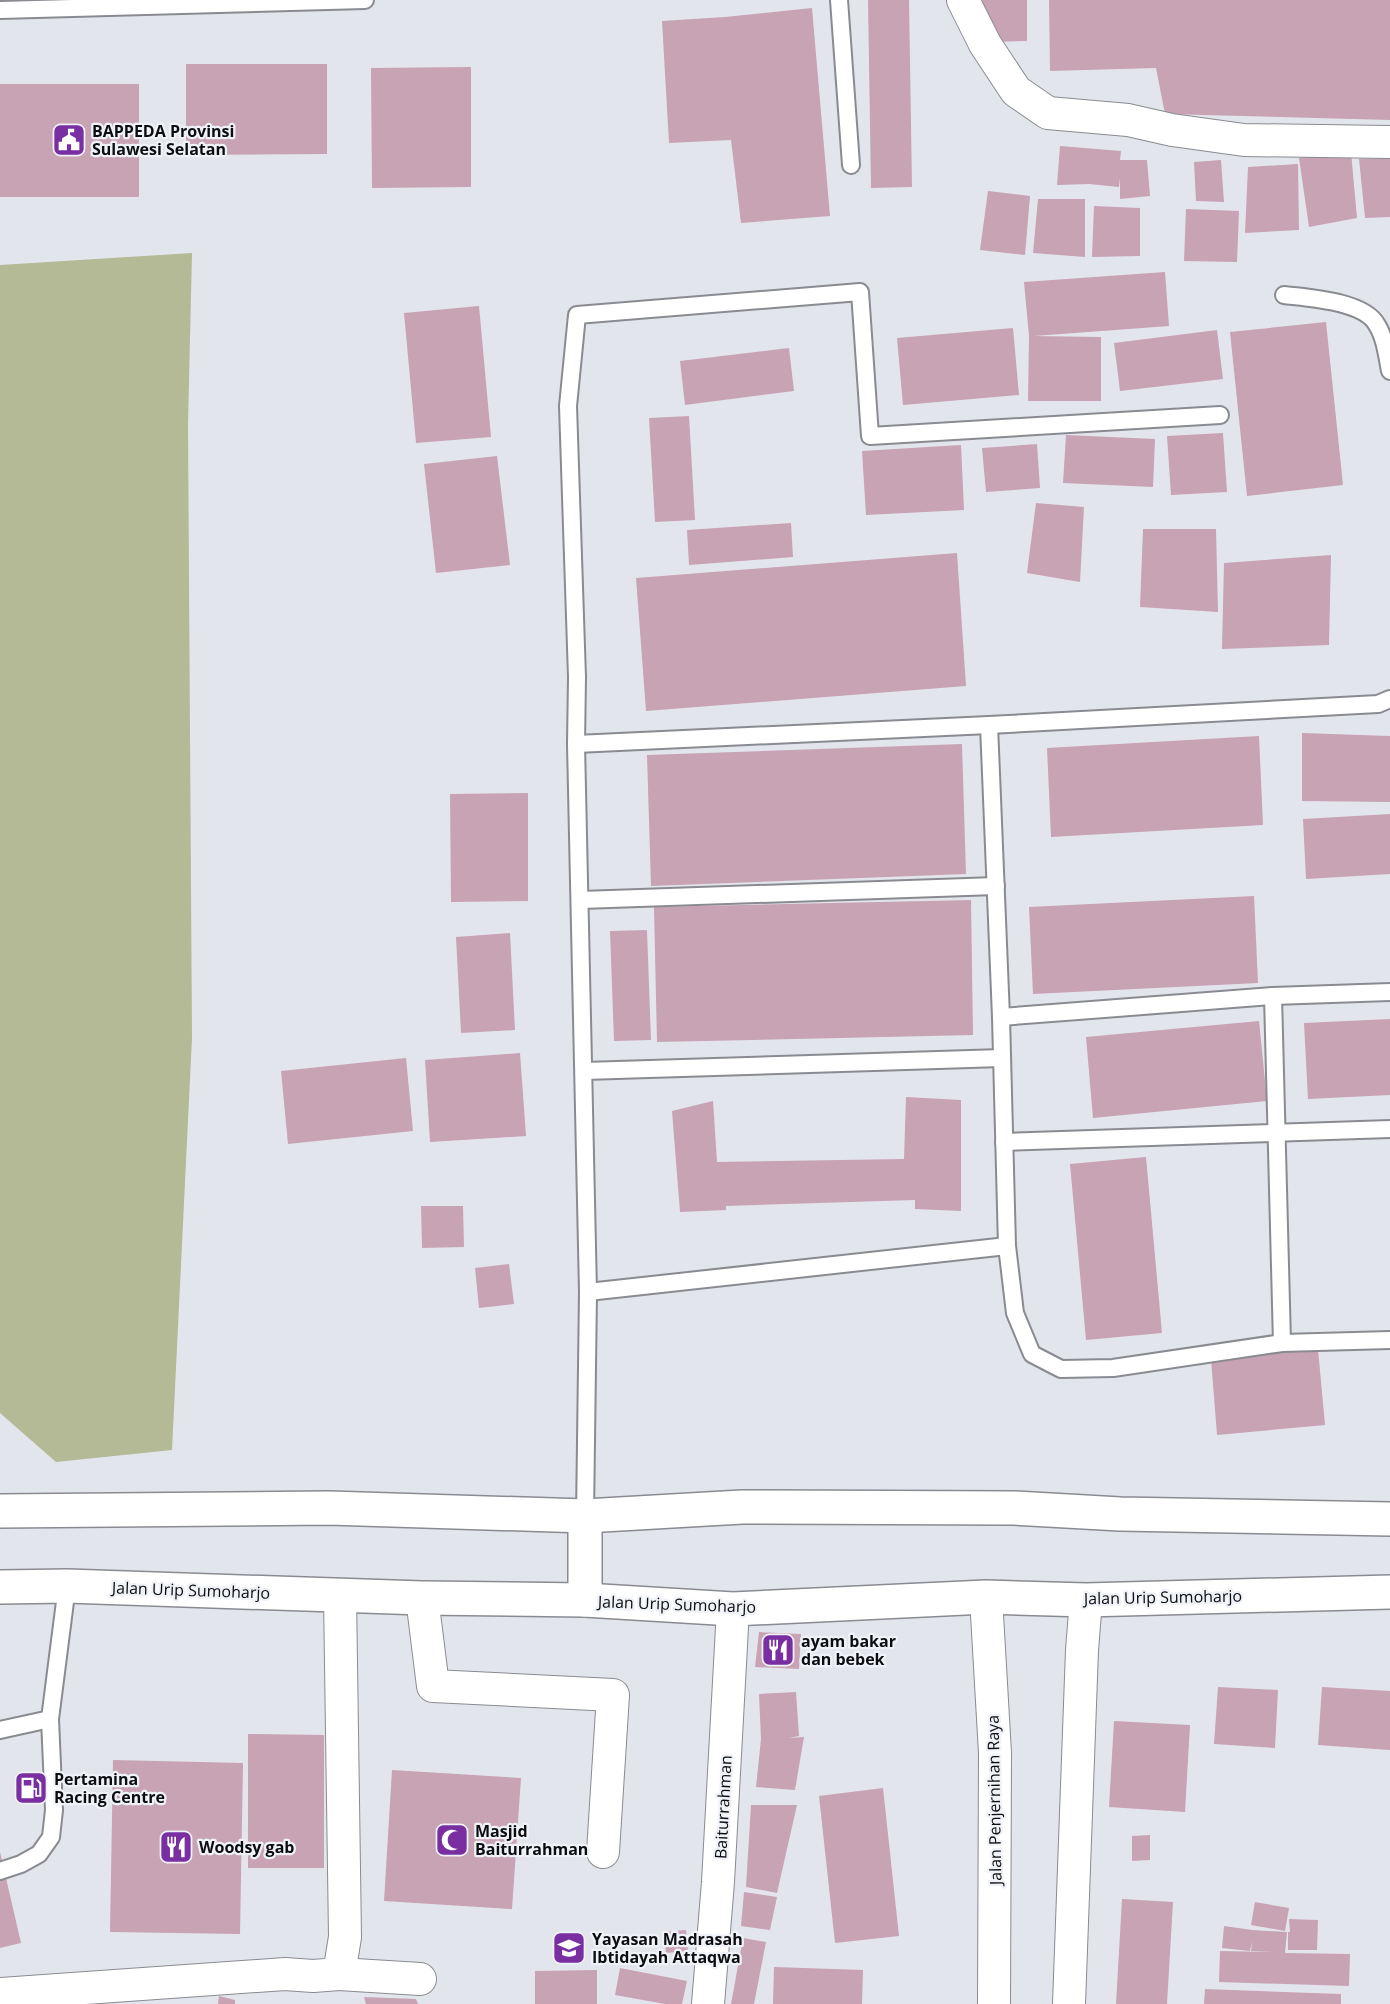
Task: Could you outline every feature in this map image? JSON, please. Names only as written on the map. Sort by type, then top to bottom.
[{"type":"highway","points":[[0,1511],[329,1508],[585,1516],[742,1507],[990,1508],[1120,1514],[1390,1519]]},
{"type":"highway","points":[[585,1516],[585,1600]]},
{"type":"highway","name":"Jalan Urip Sumoharjo","points":[[0,1587],[67,1586],[422,1598],[585,1600],[733,1609],[986,1597],[1086,1600],[1390,1592]]},
{"type":"street","points":[[963,0],[985,44],[1016,92],[1048,112],[1128,120],[1172,130],[1244,140],[1390,142]]},
{"type":"street","points":[[339,1974],[345,1937],[340,1595]]},
{"type":"street","name":"Jalan Penjernihan Raya","points":[[986,1597],[995,1753],[994,2004]]},
{"type":"street","points":[[422,1598],[433,1686],[614,1695],[603,1852]]},
{"type":"street","points":[[1069,2004],[1082,1650],[1086,1600]]},
{"type":"street","name":"Baiturrahman","points":[[708,2004],[718,1882],[733,1609]]},
{"type":"street","points":[[0,1994],[285,1974],[313,1976],[339,1974],[420,1979]]},
{"type":"lane","points":[[0,10],[365,0]]},
{"type":"lane","points":[[839,0],[850,165]]},
{"type":"lane","points":[[585,1516],[588,1292],[576,665],[567,406],[578,315],[860,292],[870,436],[1220,415]]},
{"type":"lane","points":[[1284,295],[1340,303],[1363,311],[1377,323],[1390,371]]},
{"type":"lane","points":[[576,744],[1378,704],[1390,699]]},
{"type":"lane","points":[[989,725],[1001,1017],[1007,1246],[1016,1313],[1032,1354],[1061,1369],[1113,1368],[1282,1343],[1390,1340]]},
{"type":"lane","points":[[581,900],[996,886]]},
{"type":"lane","points":[[1001,1017],[1273,996],[1390,992]]},
{"type":"lane","points":[[1273,996],[1282,1343]]},
{"type":"lane","points":[[584,1071],[1002,1058]]},
{"type":"lane","points":[[1004,1142],[1390,1129]]},
{"type":"lane","points":[[588,1292],[1007,1246]]},
{"type":"lane","points":[[0,1870],[39,1854],[51,1837],[54,1810],[50,1719],[67,1586]]},
{"type":"lane","points":[[0,1730],[50,1719]]},
{"type":"green space","points":[[192,253],[188,425],[192,1038],[172,1450],[56,1462],[0,1413],[0,265]]},
{"type":"building","points":[[868,0],[909,0],[912,187],[871,188]]},
{"type":"building","points":[[981,0],[1027,0],[1027,41],[985,42]]},
{"type":"building","points":[[1049,0],[1390,0],[1390,120],[1165,114],[1156,68],[1050,71]]},
{"type":"building","points":[[812,8],[830,216],[741,223],[731,140],[669,143],[662,21]]},
{"type":"building","points":[[186,64],[327,64],[327,154],[186,155]]},
{"type":"building","points":[[471,67],[471,187],[372,188],[371,68]]},
{"type":"building","name":"BAPPEDA Provinsi Sulawesi Selatan","points":[[0,84],[139,84],[139,197],[0,197]]},
{"type":"building","points":[[1060,146],[1121,151],[1120,160],[1147,160],[1150,196],[1120,199],[1120,178],[1119,187],[1089,184],[1057,185]]},
{"type":"building","points":[[1351,152],[1357,218],[1309,227],[1299,158]]},
{"type":"building","points":[[1390,158],[1390,217],[1365,218],[1359,159]]},
{"type":"building","points":[[1221,160],[1224,202],[1196,201],[1194,162]]},
{"type":"building","points":[[1298,164],[1299,230],[1245,233],[1248,167]]},
{"type":"building","points":[[988,191],[1030,196],[1025,255],[980,250]]},
{"type":"building","points":[[1038,199],[1085,199],[1085,257],[1033,253]]},
{"type":"building","points":[[1094,206],[1140,208],[1140,256],[1092,257]]},
{"type":"building","points":[[1186,209],[1239,211],[1237,262],[1184,261]]},
{"type":"building","points":[[1165,272],[1169,326],[1034,336],[1101,337],[1101,401],[1028,401],[1029,336],[1024,282]]},
{"type":"building","points":[[479,306],[491,437],[416,443],[404,313]]},
{"type":"building","points":[[1326,322],[1343,485],[1247,496],[1230,332]]},
{"type":"building","points":[[1013,328],[1019,395],[903,405],[897,338]]},
{"type":"building","points":[[1217,330],[1223,379],[1120,391],[1114,343]]},
{"type":"building","points":[[789,348],[794,391],[685,405],[680,361]]},
{"type":"building","points":[[689,416],[695,520],[655,522],[649,418]]},
{"type":"building","points":[[1223,433],[1227,492],[1171,495],[1167,436]]},
{"type":"building","points":[[1066,435],[1155,439],[1153,487],[1063,483]]},
{"type":"building","points":[[1037,444],[1040,488],[986,492],[982,448]]},
{"type":"building","points":[[961,445],[964,510],[866,515],[862,451]]},
{"type":"building","points":[[497,456],[510,565],[436,573],[424,464]]},
{"type":"building","points":[[1036,503],[1084,507],[1080,582],[1027,573]]},
{"type":"building","points":[[791,523],[793,557],[689,565],[687,530]]},
{"type":"building","points":[[1143,529],[1216,529],[1218,612],[1140,607]]},
{"type":"building","points":[[957,553],[966,686],[646,711],[636,578]]},
{"type":"building","points":[[1331,555],[1329,645],[1222,649],[1224,563]]},
{"type":"building","points":[[1302,733],[1390,736],[1390,802],[1302,801]]},
{"type":"building","points":[[1259,736],[1263,825],[1051,837],[1047,748]]},
{"type":"building","points":[[962,744],[966,874],[651,886],[647,755]]},
{"type":"building","points":[[528,793],[528,901],[451,902],[450,794]]},
{"type":"building","points":[[1390,814],[1390,874],[1306,879],[1303,819]]},
{"type":"building","points":[[1254,896],[1258,983],[1033,994],[1029,907]]},
{"type":"building","points":[[971,900],[973,1035],[657,1042],[654,907]]},
{"type":"building","points":[[647,930],[651,1040],[614,1041],[610,931]]},
{"type":"building","points":[[510,933],[515,1030],[461,1033],[456,937]]},
{"type":"building","points":[[1390,1019],[1390,1095],[1308,1099],[1304,1023]]},
{"type":"building","points":[[1259,1021],[1267,1101],[1093,1118],[1086,1037]]},
{"type":"building","points":[[520,1053],[526,1136],[430,1142],[425,1060]]},
{"type":"building","points":[[406,1058],[413,1131],[288,1144],[281,1071]]},
{"type":"building","points":[[906,1097],[961,1100],[961,1211],[915,1209],[915,1200],[726,1206],[726,1210],[680,1212],[672,1111],[713,1101],[717,1162],[904,1159]]},
{"type":"building","points":[[1146,1157],[1162,1333],[1086,1340],[1070,1164]]},
{"type":"building","points":[[421,1206],[463,1206],[464,1247],[422,1248]]},
{"type":"building","points":[[509,1264],[514,1304],[479,1308],[475,1268]]},
{"type":"building","points":[[1318,1349],[1325,1425],[1217,1435],[1211,1359]]},
{"type":"building","name":"ayam bakar dan bebek","points":[[759,1632],[801,1634],[799,1669],[755,1667]]},
{"type":"building","points":[[1218,1687],[1278,1690],[1275,1748],[1214,1744]]},
{"type":"building","points":[[1322,1687],[1390,1691],[1390,1750],[1318,1745]]},
{"type":"building","points":[[796,1692],[799,1736],[789,1738],[804,1737],[795,1790],[756,1787],[761,1739],[759,1694]]},
{"type":"building","points":[[1114,1721],[1190,1725],[1185,1812],[1109,1807]]},
{"type":"building","points":[[248,1734],[324,1735],[324,1868],[248,1868]]},
{"type":"building","name":"Woodsy gab","points":[[113,1760],[243,1763],[240,1934],[110,1932]]},
{"type":"building","name":"Masjid Baiturrahman","points":[[392,1770],[521,1778],[512,1909],[384,1901]]},
{"type":"building","points":[[883,1788],[899,1936],[835,1943],[819,1796]]},
{"type":"building","points":[[751,1805],[797,1805],[777,1893],[746,1887]]},
{"type":"building","points":[[1150,1835],[1150,1860],[1132,1861],[1132,1836]]},
{"type":"building","points":[[0,1852],[21,1943],[0,1948]]},
{"type":"building","points":[[744,1892],[777,1897],[770,1930],[741,1926]]},
{"type":"building","points":[[1122,1899],[1173,1902],[1167,2004],[1116,2004]]},
{"type":"building","points":[[1255,1902],[1289,1908],[1285,1931],[1251,1925]]},
{"type":"building","points":[[1289,1919],[1318,1920],[1317,1950],[1288,1950]]},
{"type":"building","points":[[1224,1926],[1287,1932],[1285,1953],[1350,1954],[1349,1986],[1219,1982],[1220,1951],[1274,1952],[1251,1951],[1252,1941],[1250,1951],[1222,1948]]},
{"type":"building","points":[[686,1930],[688,1951],[666,1953],[664,1932]]},
{"type":"building","points":[[743,1938],[766,1942],[754,2004],[731,2004]]},
{"type":"building","points":[[774,1967],[863,1970],[862,2004],[773,2004]]},
{"type":"building","points":[[620,1968],[687,1981],[682,2004],[665,2004],[615,1995]]},
{"type":"building","points":[[597,1970],[597,2004],[535,2004],[535,1971]]},
{"type":"building","points":[[1205,1989],[1341,1994],[1341,2004],[1204,2004]]},
{"type":"building","points":[[219,1996],[235,2000],[235,2004],[218,2004]]},
{"type":"building","points":[[364,1997],[416,1999],[418,2004],[366,2004]]},
{"type":"place","name":"BAPPEDA Provinsi Sulawesi Selatan","points":[[69,140]]},
{"type":"place","name":"ayam bakar dan bebek","points":[[778,1650]]},
{"type":"place","name":"Pertamina Racing Centre","points":[[31,1788]]},
{"type":"place","name":"Masjid Baiturrahman","points":[[452,1840]]},
{"type":"place","name":"Woodsy gab","points":[[176,1847]]},
{"type":"place","name":"Yayasan Madrasah Ibtidayah Attaqwa","points":[[569,1948]]}]
